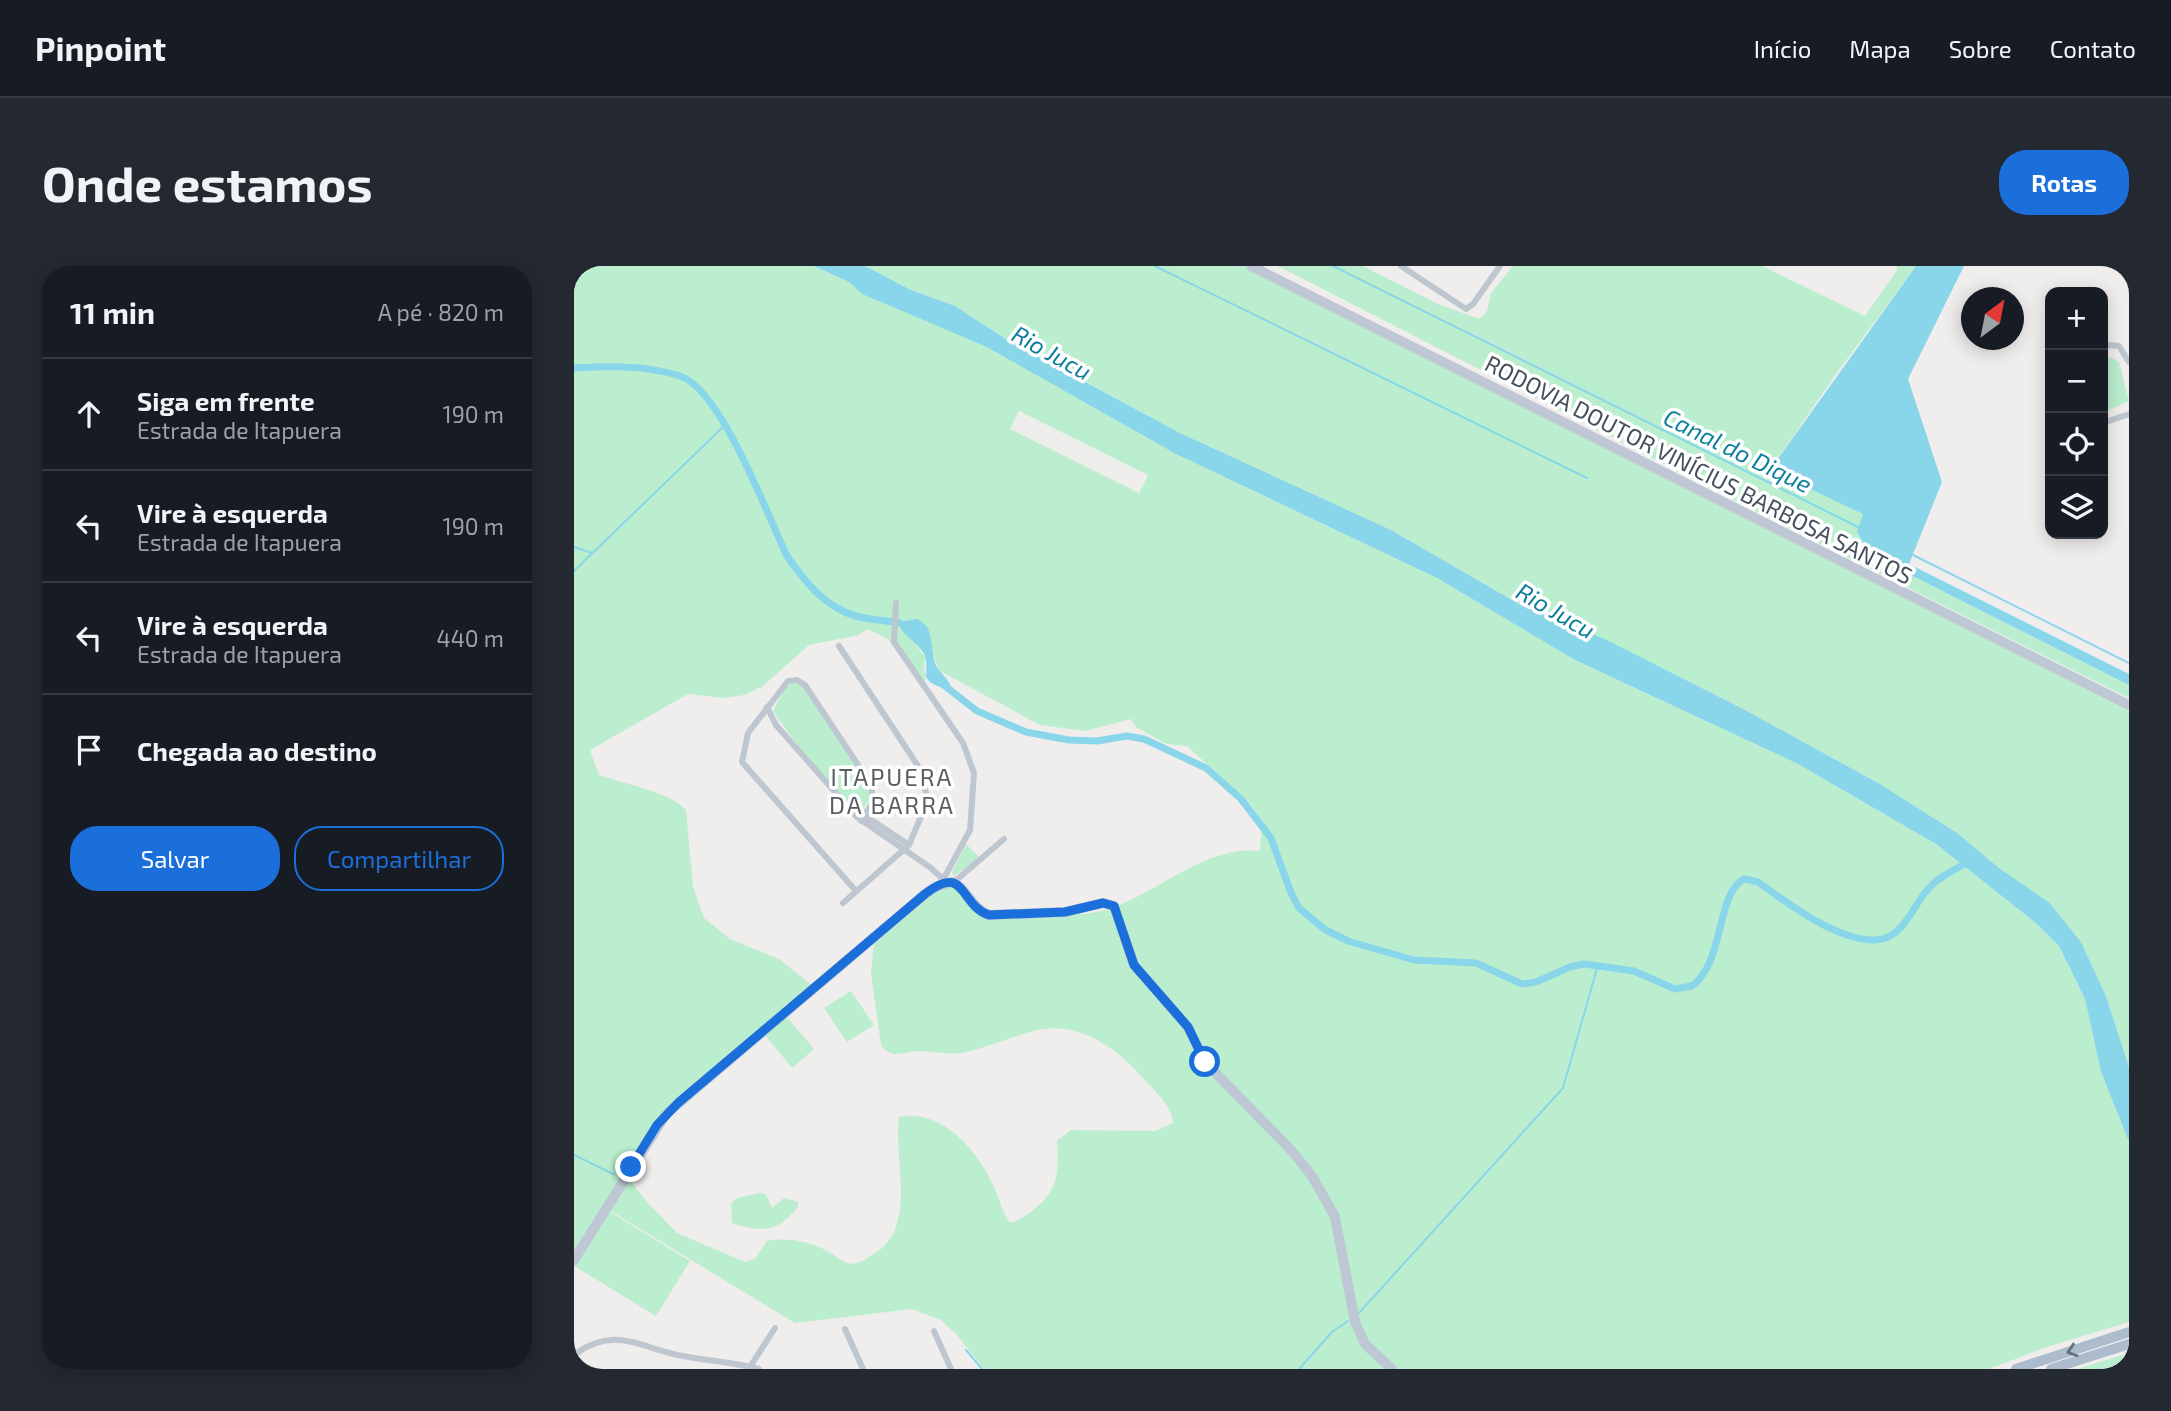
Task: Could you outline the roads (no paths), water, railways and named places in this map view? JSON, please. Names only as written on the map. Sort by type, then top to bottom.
[{"type":"main road","points":[[2017,1369],[2129,1337]]},
{"type":"main road","points":[[2051,1369],[2129,1337]]},
{"type":"street","name":"RODOVIA DOUTOR VINÍCIUS BARBOSA SANTOS","points":[[1251,266],[2129,705]]},
{"type":"street","points":[[1401,266],[1466,309],[1474,304],[1500,266]]},
{"type":"street","points":[[2108,346],[2119,346],[2129,362]]},
{"type":"street","points":[[2108,421],[2129,414]]},
{"type":"street","points":[[896,603],[893,622],[896,646],[962,743],[974,773],[970,830],[948,881]]},
{"type":"street","points":[[839,646],[923,776],[925,807],[906,848],[843,903]]},
{"type":"street","points":[[856,891],[743,762],[746,737],[788,681],[797,680],[805,685],[872,786],[873,799],[863,818]]},
{"type":"street","points":[[766,707],[776,725],[863,818],[948,881],[980,911],[989,915],[1065,912],[1103,903],[1114,906],[1134,965],[1188,1027],[1210,1069],[1292,1151],[1312,1176],[1335,1217],[1354,1322],[1366,1344],[1392,1369]]},
{"type":"street","points":[[574,1260],[666,1114],[925,894],[948,881],[1004,839]]},
{"type":"street","points":[[750,1367],[775,1328]]},
{"type":"street","points":[[845,1329],[863,1369]]},
{"type":"street","points":[[934,1331],[951,1369]]},
{"type":"street","points":[[574,1355],[604,1342],[631,1340],[678,1356],[758,1369]]},
{"type":"water","name":"Rio Jucu","points":[[814,266],[865,266],[909,289],[955,306],[1009,341],[1180,433],[1391,530],[1519,604],[1605,639],[1745,710],[1880,784],[1957,833],[1999,868],[2050,903],[2081,942],[2106,996],[2129,1067],[2129,1142],[2101,1072],[2085,999],[2059,946],[2037,924],[1936,844],[1798,764],[1575,660],[1437,578],[1176,454],[987,347],[862,294],[849,282]]},
{"type":"water","points":[[1916,266],[1964,266],[1908,379],[1942,482],[1909,564],[2129,674],[2129,685],[1869,554],[1857,531],[1863,514],[1770,470]]},
{"type":"water","points":[[916,619],[927,627],[934,661],[952,690],[939,687],[928,679],[923,652],[898,622]]},
{"type":"waterway","points":[[1155,266],[1587,478]]},
{"type":"waterway","name":"Canal do Dique","points":[[1333,266],[1858,527]]},
{"type":"waterway","points":[[574,368],[641,368],[680,376],[696,386],[712,404],[727,428],[787,556],[808,584],[825,600],[845,612],[899,623]]},
{"type":"waterway","points":[[574,571],[725,425]]},
{"type":"waterway","points":[[1773,483],[1779,473]]},
{"type":"waterway","points":[[574,547],[592,553]]},
{"type":"waterway","name":"Canal do Dique","points":[[1913,555],[2129,663]]},
{"type":"waterway","points":[[941,683],[977,711],[1026,732],[1069,740],[1097,741],[1127,736],[1144,739],[1206,768],[1241,799],[1271,838],[1299,908],[1324,929],[1348,941],[1414,960],[1476,963],[1522,984],[1536,982],[1570,967],[1584,964],[1634,971],[1675,989],[1692,986],[1703,975],[1710,961],[1729,898],[1735,887],[1744,879],[1758,882],[1825,926],[1864,939],[1881,939],[1901,928],[1933,884],[1967,862]]},
{"type":"waterway","points":[[1359,1313],[1563,1088],[1598,965]]},
{"type":"waterway","points":[[574,1155],[613,1174]]},
{"type":"waterway","points":[[1299,1369],[1332,1332],[1348,1321]]},
{"type":"waterway","points":[[966,1350],[982,1369]]},
{"type":"district","name":"ITAPUERA DA BARRA","points":[[892,790]]}]
